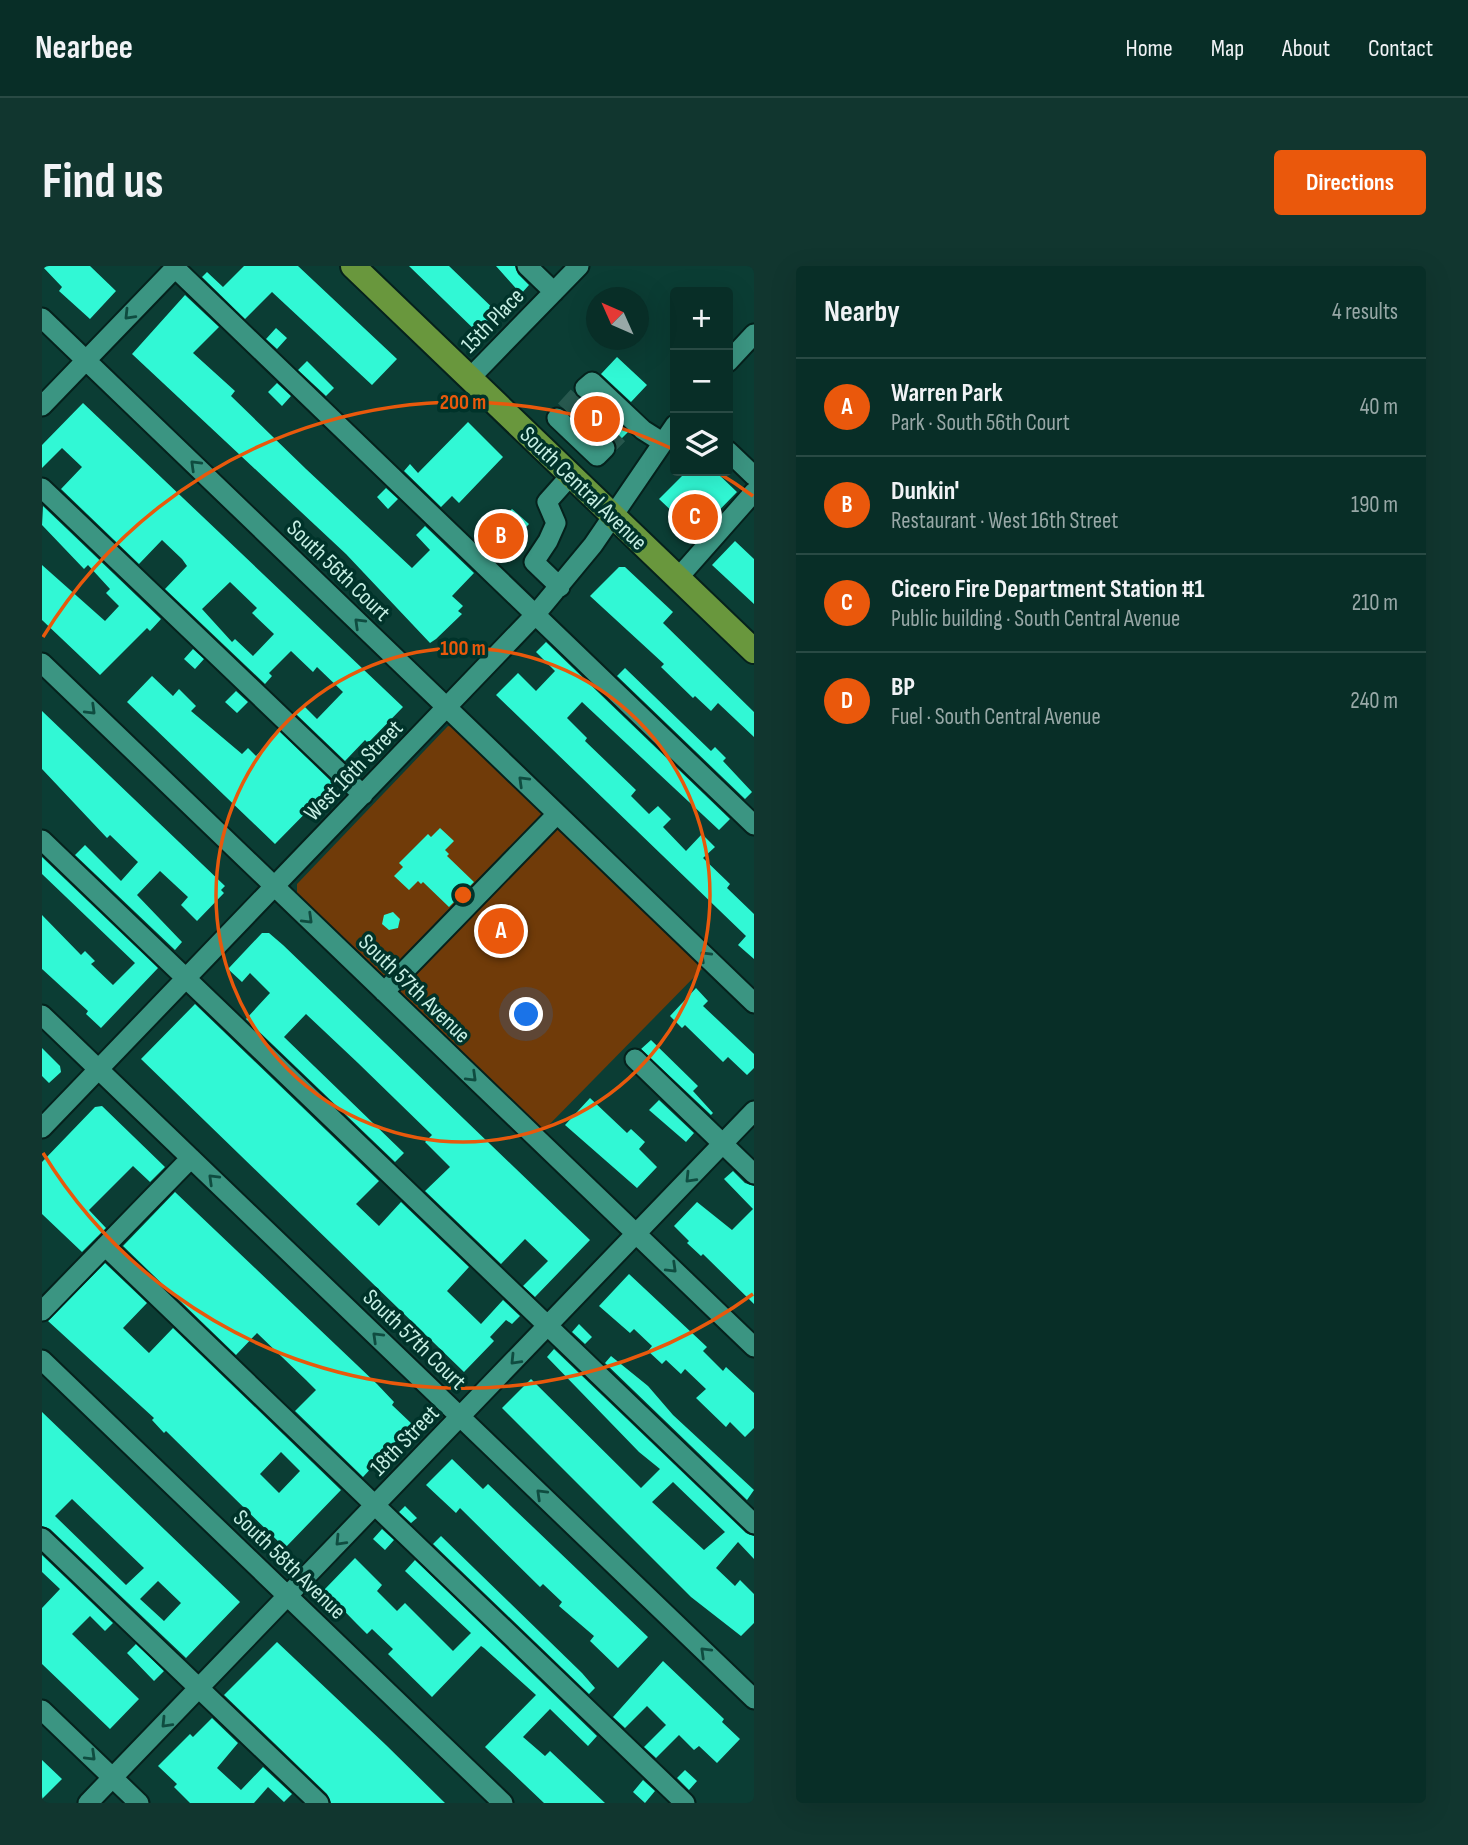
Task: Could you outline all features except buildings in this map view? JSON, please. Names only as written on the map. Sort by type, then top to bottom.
[{"type":"main road","name":"South Central Avenue","points":[[353,266],[754,651]]},
{"type":"street","points":[[527,266],[554,292]]},
{"type":"street","name":"15th Place","points":[[470,378],[579,266]]},
{"type":"street","points":[[42,406],[175,267],[754,825]]},
{"type":"street","name":"South 56th Court","points":[[42,318],[754,1003]]},
{"type":"street","points":[[733,357],[754,334]]},
{"type":"street","points":[[597,394],[623,418],[662,442]]},
{"type":"street","points":[[534,441],[568,420],[595,444],[568,472],[547,502],[556,523],[534,562],[560,587]]},
{"type":"street","name":"West 16th Street","points":[[42,1128],[536,615],[613,516],[670,432]]},
{"type":"street","points":[[733,456],[754,477]]},
{"type":"street","points":[[42,488],[363,795]]},
{"type":"street","points":[[678,578],[754,492]]},
{"type":"street","name":"South 57th Avenue","points":[[42,663],[754,1347]]},
{"type":"street","points":[[384,992],[557,814]]},
{"type":"street","points":[[42,840],[754,1524]]},
{"type":"street","name":"South 57th Court","points":[[42,1015],[754,1699]]},
{"type":"street","points":[[635,1059],[754,1174]]},
{"type":"street","name":"18th Street","points":[[88,1803],[754,1111]]},
{"type":"street","points":[[42,1311],[191,1158]]},
{"type":"street","points":[[105,1246],[685,1803]]},
{"type":"street","name":"South 58th Avenue","points":[[42,1360],[503,1803]]},
{"type":"street","points":[[42,1538],[320,1803]]},
{"type":"street","points":[[42,1710],[139,1803]]},
{"type":"shaded area","points":[[448,726],[454,727],[705,966],[542,1132],[297,895],[297,884]]},
{"type":"tunnel","points":[[565,410],[585,388]]},
{"type":"tunnel","points":[[578,422],[599,401]]},
{"type":"tunnel","points":[[594,438],[614,416]]},
{"type":"tunnel","points":[[605,448],[626,427]]},
{"type":"place","name":"BP","points":[[597,419]]},
{"type":"place","name":"Cicero Fire Department Station #1","points":[[695,517]]},
{"type":"place","name":"Dunkin'","points":[[501,536]]},
{"type":"place","name":"Warren Park","points":[[501,931]]}]
